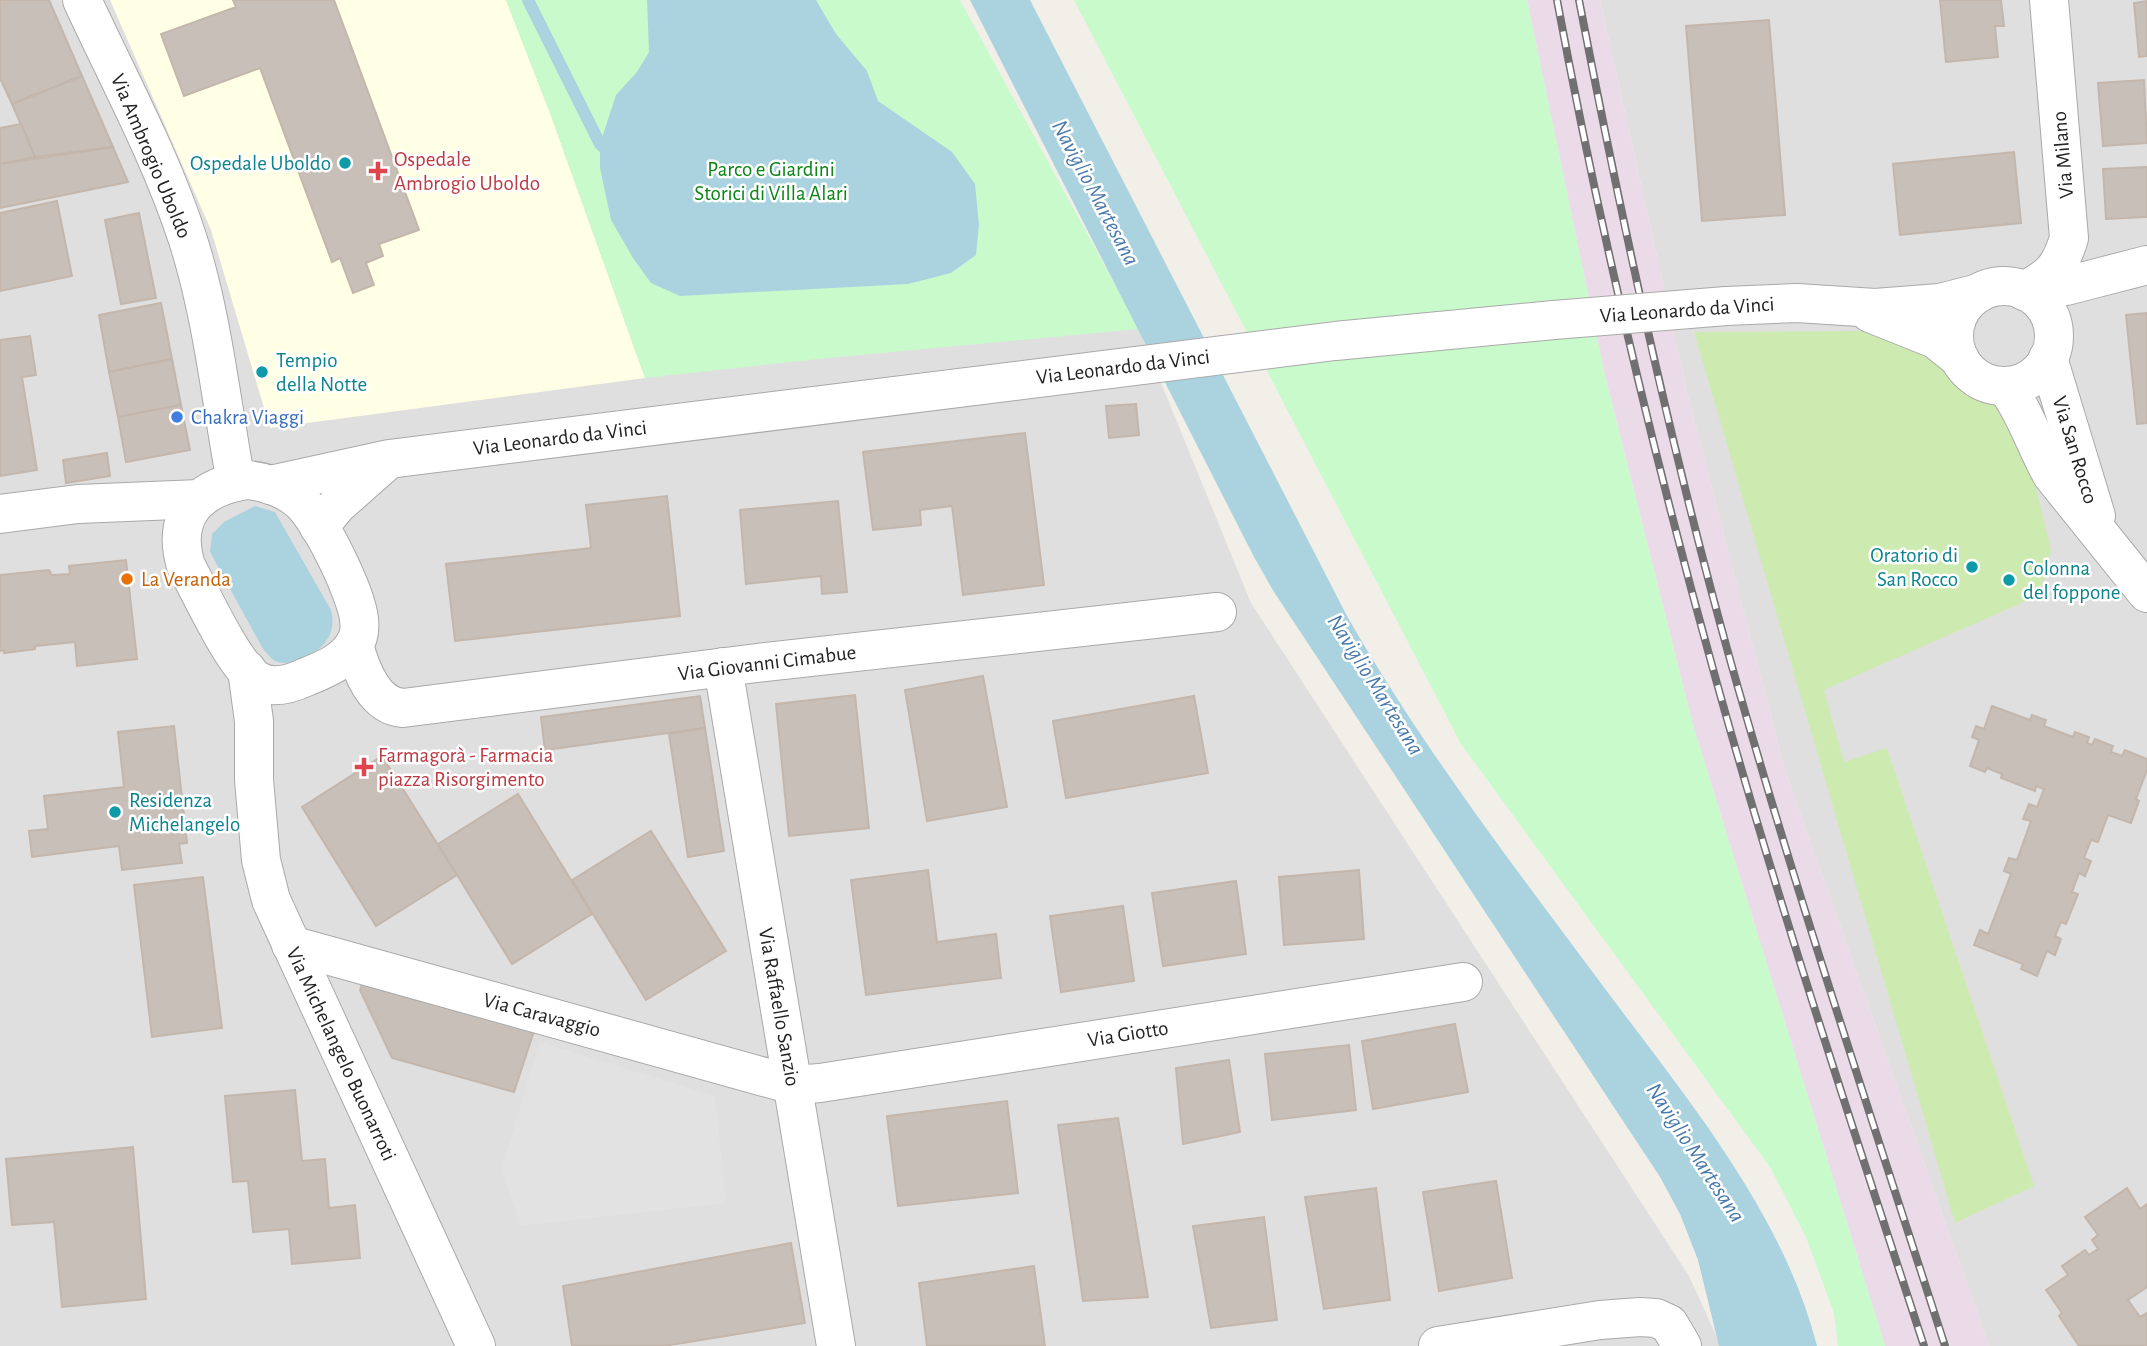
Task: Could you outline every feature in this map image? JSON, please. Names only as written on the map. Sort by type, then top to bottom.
[{"type":"street","name":"Via Ambrogio Uboldo","points":[[82,0],[170,191],[188,240],[253,483]]},
{"type":"street","name":"Via Milano","points":[[2024,291],[2054,272],[2069,238],[2049,0]]},
{"type":"street","points":[[2133,268],[2085,306],[2037,373],[2027,380],[2004,386],[1994,385],[1980,380],[1966,369],[1960,359],[1954,340],[1956,322],[1967,303],[1979,293],[2000,286],[2024,291],[2066,286],[2133,268]]},
{"type":"street","points":[[2024,291],[2038,301],[2049,317],[2054,335],[2050,354]]},
{"type":"street","name":"Via Leonardo da Vinci","points":[[253,483],[389,459],[1335,341],[1726,306],[1797,303],[1859,308],[1931,304],[1979,293]]},
{"type":"street","name":"Via Leonardo da Vinci","points":[[1859,308],[1935,340],[1960,359]]},
{"type":"street","name":"Via San Rocco","points":[[2050,354],[2104,541]]},
{"type":"street","name":"Via San Rocco","points":[[2004,386],[2012,395],[2040,456],[2052,475],[2147,593]]},
{"type":"street","points":[[319,527],[337,505],[389,459]]},
{"type":"street","points":[[253,483],[298,499],[307,508],[352,592],[359,616],[360,627],[354,645],[346,655],[330,666],[288,684],[263,683],[238,660],[186,566],[180,537],[184,520],[200,499],[215,489],[253,483]]},
{"type":"street","points":[[0,514],[78,505],[200,499]]},
{"type":"street","points":[[78,505],[143,522],[180,537]]},
{"type":"street","name":"Via Giovanni Cimabue","points":[[354,645],[366,676],[379,697],[392,707],[403,708],[723,667],[1217,612]]},
{"type":"street","name":"Via Raffaello Sanzio","points":[[723,667],[836,1346]]},
{"type":"street","name":"Via Michelangelo Buonarroti","points":[[247,670],[256,748],[256,796],[265,884],[476,1346]]},
{"type":"street","name":"Via Michelangelo Buonarroti","points":[[256,748],[269,713],[288,684]]},
{"type":"street","name":"Via Caravaggio","points":[[291,945],[793,1085]]},
{"type":"street","name":"Via Giotto","points":[[793,1085],[820,1083],[1463,982]]},
{"type":"street","points":[[1438,1346],[1621,1318],[1656,1318],[1675,1335]]},
{"type":"shaded area","points":[[0,0],[947,0],[1139,329],[1251,603],[1689,1276],[1721,1346],[0,1346]]},
{"type":"shaded area","name":"Ospedale Ambrogio Uboldo","points":[[110,0],[506,0],[550,113],[645,378],[270,428],[211,230]]},
{"type":"shaded area","points":[[1527,0],[1600,0],[1689,400],[1785,770],[1989,1346],[1885,1346],[1693,725],[1605,376]]},
{"type":"shaded area","points":[[1600,0],[2147,0],[2147,1346],[1989,1346],[1785,770],[1689,400]]},
{"type":"shaded area","points":[[540,1042],[715,1096],[726,1203],[520,1226],[502,1168]]},
{"type":"green space","name":"Parco e Giardini Storici di Villa Alari","points":[[506,0],[960,0],[1139,329],[645,378],[550,113]]},
{"type":"green space","points":[[1074,0],[1527,0],[1605,376],[1693,725],[1885,1346],[1838,1346],[1834,1313],[1806,1237],[1770,1167],[1461,744]]},
{"type":"green space","points":[[1869,331],[1930,350],[2003,413],[2032,471],[2051,550],[2046,575],[2035,597],[1824,690],[1844,762],[1887,748],[2034,1186],[1955,1223],[1694,332]]},
{"type":"water","points":[[647,0],[816,0],[836,34],[867,71],[878,101],[952,152],[975,184],[979,225],[976,255],[951,273],[908,284],[680,296],[651,283],[611,220],[600,168],[600,144],[616,95],[637,72],[649,52]]},
{"type":"water","name":"Naviglio Martesana","points":[[970,0],[1030,0],[1347,616],[1441,765],[1544,908],[1675,1081],[1733,1165],[1782,1252],[1802,1298],[1817,1346],[1719,1346],[1698,1260],[1680,1214],[1660,1177],[1274,592]]},
{"type":"water","points":[[255,506],[275,512],[331,610],[332,626],[327,640],[317,650],[293,662],[275,661],[263,649],[210,552],[212,534],[224,522]]},
{"type":"building","points":[[0,0],[49,0],[82,76],[12,104],[0,78]]},
{"type":"building","name":"Ospedale Uboldo","points":[[233,0],[334,0],[419,230],[379,244],[383,256],[366,263],[374,285],[353,293],[340,258],[332,262],[260,68],[184,96],[161,34],[236,7]]},
{"type":"building","points":[[1940,0],[2001,0],[2004,26],[1995,26],[1998,57],[1946,62]]},
{"type":"building","points":[[2147,1],[2147,56],[2139,57],[2134,3]]},
{"type":"building","points":[[1769,20],[1785,215],[1702,221],[1686,26]]},
{"type":"building","points":[[82,76],[113,147],[35,157],[12,104]]},
{"type":"building","points":[[2144,80],[2147,143],[2103,146],[2098,83]]},
{"type":"building","points":[[21,124],[35,157],[0,164],[0,128]]},
{"type":"building","points":[[113,147],[128,182],[0,208],[0,164]]},
{"type":"building","points":[[2014,152],[2021,223],[1900,235],[1893,164]]},
{"type":"building","points":[[2147,167],[2147,217],[2106,219],[2103,169]]},
{"type":"building","points":[[57,201],[72,276],[0,291],[0,213]]},
{"type":"building","points":[[139,213],[156,298],[121,304],[105,220]]},
{"type":"building","points":[[161,303],[172,359],[109,372],[99,315]]},
{"type":"building","points":[[2147,313],[2147,423],[2137,424],[2126,315]]},
{"type":"building","points":[[30,336],[36,375],[22,377],[37,470],[0,476],[0,340]]},
{"type":"building","points":[[172,359],[181,405],[118,417],[109,372]]},
{"type":"building","points":[[1136,404],[1139,435],[1109,438],[1106,406]]},
{"type":"building","points":[[181,405],[190,450],[126,462],[118,417]]},
{"type":"building","points":[[1025,433],[1044,585],[963,595],[952,506],[920,510],[921,525],[873,530],[863,452]]},
{"type":"building","points":[[107,453],[110,476],[66,483],[63,460]]},
{"type":"building","points":[[667,496],[680,616],[455,641],[446,564],[591,548],[586,505]]},
{"type":"building","points":[[838,501],[847,592],[822,594],[821,576],[746,584],[740,510]]},
{"type":"building","points":[[126,560],[137,659],[77,666],[75,642],[35,646],[35,649],[4,653],[4,650],[0,651],[0,575],[49,570],[52,575],[70,574],[69,566]]},
{"type":"building","points":[[983,676],[1007,807],[927,821],[905,690]]},
{"type":"building","points":[[855,695],[869,828],[789,836],[776,704]]},
{"type":"building","points":[[700,696],[705,728],[545,750],[541,717]]},
{"type":"building","points":[[1194,696],[1208,773],[1066,798],[1053,721]]},
{"type":"building","points":[[1992,706],[2030,720],[2032,715],[2046,720],[2044,726],[2073,737],[2075,732],[2089,737],[2087,743],[2092,745],[2095,739],[2113,746],[2111,752],[2122,756],[2125,750],[2147,759],[2147,770],[2136,799],[2139,801],[2131,823],[2108,815],[2098,842],[2091,840],[2084,858],[2091,861],[2085,876],[2079,873],[2072,892],[2078,894],[2066,924],[2061,922],[2055,936],[2061,939],[2055,955],[2047,951],[2037,976],[2021,969],[2023,964],[1974,945],[1980,930],[1988,934],[2011,874],[2004,871],[2009,858],[2017,860],[2031,821],[2023,819],[2029,804],[2037,807],[2044,789],[2036,786],[2035,791],[2001,778],[2002,774],[1987,768],[1985,772],[1970,766],[1979,740],[1972,737],[1976,726],[1984,729]]},
{"type":"building","name":"Residenza Michelangelo","points":[[174,726],[187,843],[179,844],[182,863],[122,870],[119,846],[32,857],[29,831],[48,829],[44,796],[124,787],[118,732]]},
{"type":"building","points":[[705,728],[724,851],[688,857],[669,734]]},
{"type":"building","points":[[382,756],[457,875],[376,926],[302,807]]},
{"type":"building","points":[[518,794],[592,914],[512,964],[438,844]]},
{"type":"building","points":[[651,831],[726,951],[646,1000],[572,880]]},
{"type":"building","points":[[928,870],[937,942],[996,934],[1001,978],[866,995],[851,880]]},
{"type":"building","points":[[1359,870],[1364,939],[1284,945],[1279,877]]},
{"type":"building","points":[[203,877],[222,1028],[152,1037],[134,885]]},
{"type":"building","points":[[1236,881],[1246,954],[1163,966],[1152,893]]},
{"type":"building","points":[[1123,906],[1134,981],[1061,992],[1050,916]]},
{"type":"building","points":[[363,982],[535,1028],[514,1092],[392,1058],[360,990]]},
{"type":"building","points":[[1455,1024],[1468,1092],[1373,1109],[1362,1041]]},
{"type":"building","points":[[1349,1045],[1356,1110],[1272,1120],[1265,1054]]},
{"type":"building","points":[[1229,1060],[1240,1132],[1183,1144],[1176,1068]]},
{"type":"building","points":[[295,1090],[302,1161],[325,1159],[329,1208],[355,1205],[360,1258],[292,1264],[289,1229],[253,1232],[248,1181],[233,1182],[225,1096]]},
{"type":"building","points":[[1007,1101],[1018,1193],[898,1206],[887,1116]]},
{"type":"building","points":[[1118,1118],[1148,1297],[1083,1301],[1058,1125]]},
{"type":"building","points":[[133,1147],[146,1299],[62,1307],[54,1222],[12,1225],[6,1159]]},
{"type":"building","points":[[1496,1181],[1512,1278],[1439,1291],[1423,1192]]},
{"type":"building","points":[[1376,1188],[1390,1300],[1324,1309],[1305,1197]]},
{"type":"building","points":[[2127,1188],[2140,1209],[2147,1204],[2147,1287],[2128,1300],[2140,1317],[2147,1313],[2147,1346],[2079,1346],[2059,1316],[2062,1313],[2046,1290],[2068,1275],[2062,1266],[2085,1250],[2089,1255],[2098,1249],[2092,1240],[2098,1235],[2085,1217]]},
{"type":"building","points":[[1264,1217],[1277,1320],[1211,1328],[1193,1226]]},
{"type":"building","points":[[791,1243],[805,1323],[664,1346],[572,1346],[563,1286]]},
{"type":"building","points":[[1034,1266],[1045,1346],[927,1346],[919,1283]]},
{"type":"waterway","points":[[528,0],[600,144],[610,153]]},
{"type":"railway","points":[[1557,0],[1628,336],[1713,669],[1788,924],[1924,1346]]},
{"type":"railway","points":[[1579,0],[1648,333],[1731,663],[1835,1006],[1945,1346]]},
{"type":"place","name":"Ospedale Uboldo","points":[[345,163]]},
{"type":"place","name":"Ospedale Ambrogio Uboldo","points":[[378,171]]},
{"type":"place","name":"Tempio della Notte","points":[[262,372]]},
{"type":"place","name":"Chakra Viaggi","points":[[177,417]]},
{"type":"place","name":"Oratorio di San Rocco","points":[[1972,567]]},
{"type":"place","name":"La Veranda","points":[[127,579]]},
{"type":"place","name":"Colonna del foppone","points":[[2009,580]]},
{"type":"place","name":"Farmagorà - Farmacia piazza Risorgimento","points":[[364,767]]},
{"type":"place","name":"Residenza Michelangelo","points":[[115,812]]}]
